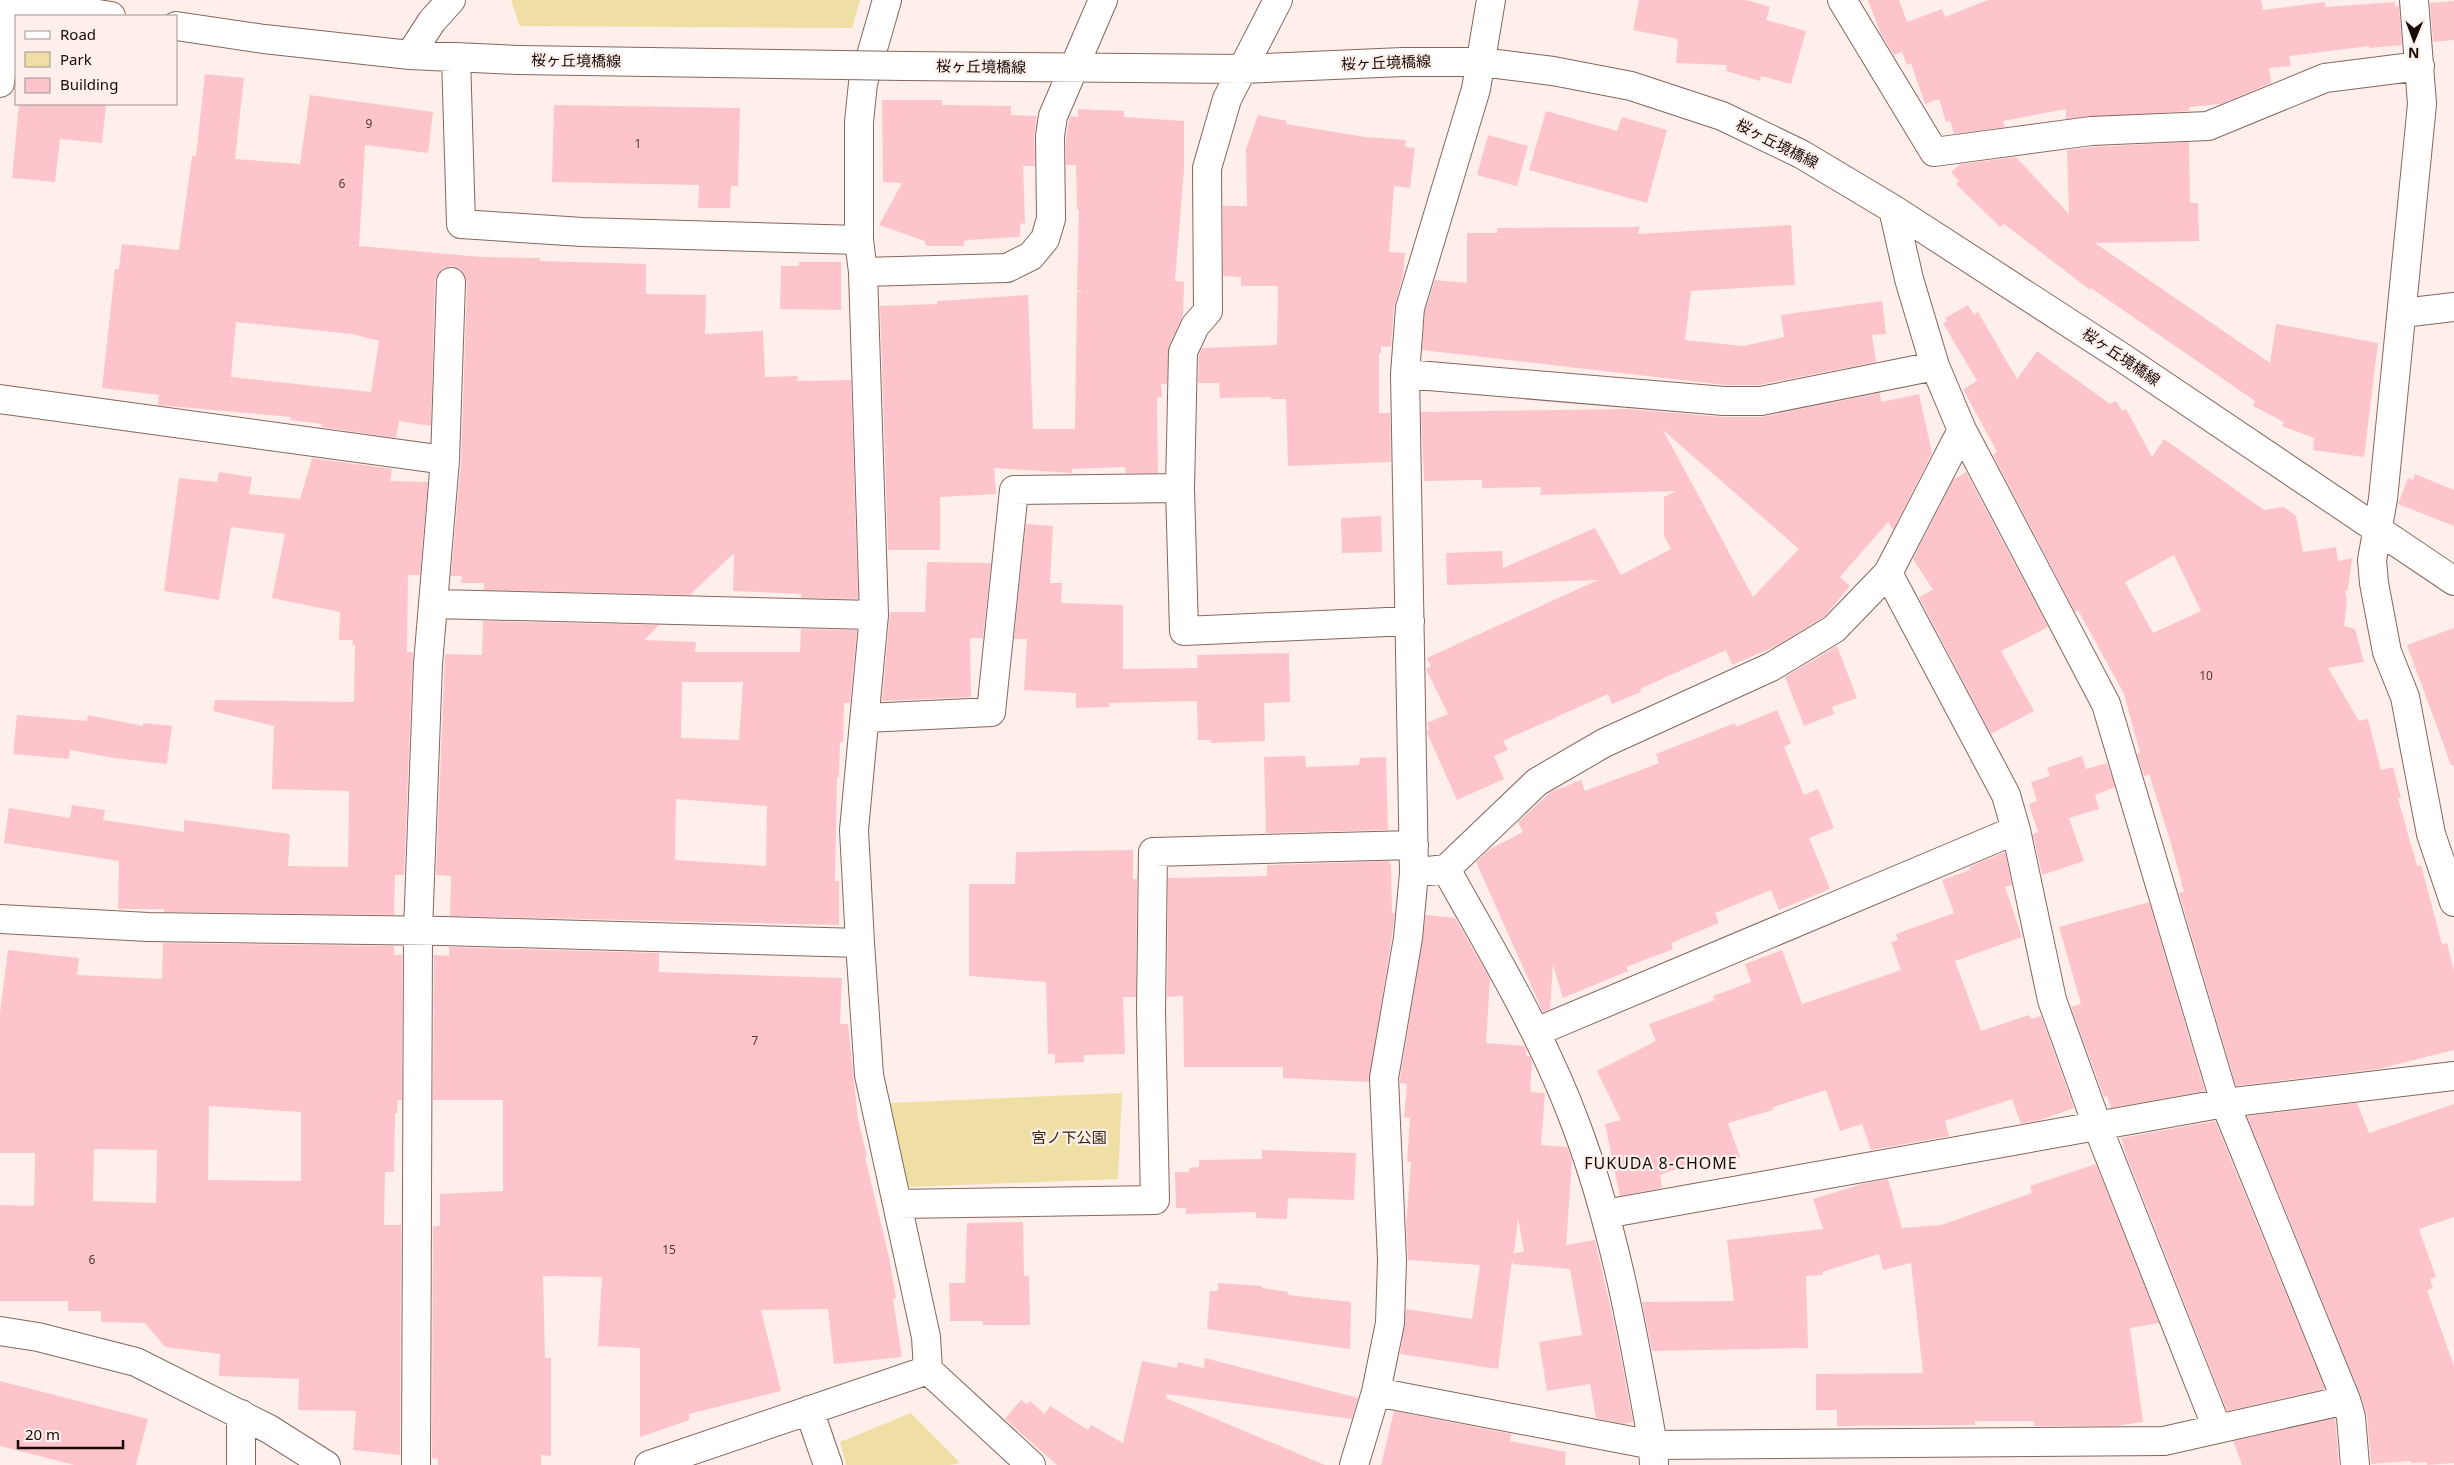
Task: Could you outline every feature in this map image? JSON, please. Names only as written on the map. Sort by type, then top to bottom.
[{"type":"street","points":[[0,83],[8,0],[105,15]]},
{"type":"street","points":[[410,55],[432,20],[451,0]]},
{"type":"street","points":[[887,0],[863,83],[859,122],[859,240],[863,272],[874,615],[866,718],[854,830],[870,1075],[926,1337],[928,1370],[1031,1465]]},
{"type":"street","points":[[863,272],[1007,268],[1030,256],[1045,239],[1051,220],[1050,136],[1054,116],[1072,68],[1103,0]]},
{"type":"street","points":[[1278,0],[1242,69],[1222,113],[1207,168],[1208,311],[1195,326],[1183,352],[1180,488],[1184,631],[1410,621]]},
{"type":"street","points":[[1354,1465],[1376,1392],[1390,1323],[1392,1260],[1384,1078],[1408,938],[1414,873],[1405,374],[1410,308],[1476,89],[1491,0]]},
{"type":"street","points":[[1842,0],[1934,152],[2091,131],[2208,126],[2325,78],[2420,66]]},
{"type":"street","points":[[2414,0],[2422,104],[2403,313],[2383,499],[2376,529],[2372,560],[2387,652],[2405,697],[2431,834],[2454,902]]},
{"type":"street","name":"桜ヶ丘境橋線","points":[[178,26],[264,39],[410,55],[518,60],[1242,69],[1403,62],[1481,62],[1553,71],[1631,86],[1722,116],[1801,154],[1893,209],[2123,358],[2454,581]]},
{"type":"street","points":[[456,57],[461,224],[582,232],[859,240]]},
{"type":"street","points":[[1893,209],[1909,279],[1935,366],[1962,430],[2106,704],[2225,1103],[2346,1400],[2351,1417],[2355,1465]]},
{"type":"street","points":[[416,1465],[418,931],[428,664],[435,604],[446,460],[451,282]]},
{"type":"street","points":[[2403,313],[2454,307]]},
{"type":"street","points":[[1405,374],[1724,401],[1761,401],[1935,366]]},
{"type":"street","points":[[0,399],[446,460]]},
{"type":"street","points":[[1414,873],[1446,868],[1537,782],[1604,743],[1771,667],[1834,629],[1888,573],[1962,430]]},
{"type":"street","points":[[866,718],[991,712],[1014,490],[1180,488]]},
{"type":"street","points":[[1888,573],[2006,795],[2016,830],[2052,1000],[2097,1125],[2217,1428]]},
{"type":"street","points":[[435,604],[874,615]]},
{"type":"street","points":[[1536,1032],[2016,830]]},
{"type":"street","points":[[897,1204],[1155,1200],[1151,1010],[1153,852],[1414,845]]},
{"type":"street","points":[[1446,868],[1536,1032],[1576,1125],[1605,1214],[1628,1304],[1654,1455]]},
{"type":"street","points":[[0,919],[148,927],[418,931],[860,943]]},
{"type":"street","points":[[1605,1214],[2225,1103],[2454,1076]]},
{"type":"street","points":[[0,1331],[38,1337],[136,1362],[269,1429],[326,1465]]},
{"type":"street","points":[[649,1465],[928,1370]]},
{"type":"street","points":[[1376,1392],[1654,1455],[2164,1441],[2346,1400]]},
{"type":"street","points":[[809,1410],[828,1465]]},
{"type":"street","points":[[241,1414],[241,1465]]},
{"type":"green space","points":[[511,0],[860,0],[852,28],[520,26]]},
{"type":"green space","name":"宮ノ下公園","points":[[1122,1093],[1118,1179],[908,1187],[889,1103]]},
{"type":"green space","points":[[911,1413],[960,1463],[950,1465],[846,1465],[840,1442]]},
{"type":"building","points":[[1639,0],[1746,0],[1770,7],[1766,20],[1806,31],[1791,84],[1761,76],[1760,81],[1726,71],[1727,65],[1676,63],[1678,39],[1633,30]]},
{"type":"building","points":[[1868,0],[1899,0],[1907,22],[1942,9],[1945,17],[1988,0],[2261,0],[2263,10],[2325,2],[2326,7],[2395,2],[2395,7],[2399,6],[2402,45],[2369,48],[2369,46],[2289,56],[2291,66],[2269,68],[2271,83],[2221,104],[2189,107],[2189,111],[2066,119],[2066,109],[2003,121],[2005,127],[1954,134],[1950,121],[1946,122],[1939,99],[1925,104],[1911,63],[1907,65],[1902,52],[1894,55],[1881,34]]},
{"type":"building","points":[[2454,1],[2454,40],[2433,42],[2430,3]]},
{"type":"building","points":[[205,74],[244,78],[235,159],[300,164],[310,95],[433,112],[428,153],[365,145],[359,246],[481,257],[540,258],[540,261],[646,264],[646,294],[706,295],[705,334],[763,331],[765,377],[798,376],[797,381],[851,380],[858,599],[801,598],[801,594],[733,591],[734,553],[690,595],[484,590],[484,583],[461,583],[462,576],[451,576],[461,461],[467,283],[460,269],[452,266],[443,268],[435,281],[431,426],[399,421],[396,438],[321,427],[322,424],[290,420],[291,417],[158,405],[159,395],[102,388],[115,269],[119,269],[122,244],[179,250],[192,156],[196,156]],"holes":[[[236,322],[352,334],[379,341],[371,392],[231,377]]]},
{"type":"building","points":[[882,100],[942,100],[942,105],[1011,106],[1011,115],[1037,116],[1034,136],[1035,166],[1023,166],[1025,223],[1020,224],[1020,237],[968,240],[964,241],[964,246],[931,246],[925,245],[925,241],[879,225],[902,183],[883,182]]},
{"type":"building","points":[[19,105],[106,105],[102,143],[60,139],[55,182],[12,178]]},
{"type":"building","points":[[554,105],[740,108],[738,186],[731,186],[730,208],[698,208],[699,185],[552,182]]},
{"type":"building","points":[[1078,109],[1124,111],[1124,117],[1184,121],[1184,169],[1175,281],[1184,282],[1183,315],[1169,346],[1167,384],[1161,384],[1162,397],[1157,397],[1158,473],[1126,473],[1125,467],[1072,469],[1072,473],[994,468],[996,494],[940,497],[940,550],[888,550],[880,306],[937,304],[937,301],[1028,295],[1033,429],[1075,429],[1077,292],[1082,292],[1077,290],[1079,210],[1077,209],[1076,165],[1066,165],[1066,137],[1070,116],[1078,117]]},
{"type":"building","points":[[1546,111],[1617,131],[1622,117],[1667,130],[1647,203],[1529,170]]},
{"type":"building","points":[[1258,115],[1287,121],[1286,124],[1365,137],[1406,140],[1405,147],[1415,148],[1410,188],[1394,186],[1389,252],[1405,253],[1403,276],[1394,307],[1391,347],[1381,346],[1381,353],[1379,353],[1379,413],[1390,413],[1391,462],[1288,466],[1286,399],[1271,399],[1271,397],[1220,398],[1219,383],[1198,383],[1199,356],[1202,348],[1277,345],[1278,286],[1241,286],[1241,277],[1223,276],[1223,206],[1247,206],[1246,149]]},
{"type":"building","points":[[1488,135],[1528,146],[1517,186],[1477,175]]},
{"type":"building","points":[[2189,142],[2190,203],[2198,203],[2199,241],[2095,243],[2270,363],[2276,324],[2378,343],[2364,457],[2313,450],[2314,438],[2282,426],[2284,422],[2253,406],[2255,401],[2091,288],[2090,290],[2004,224],[2000,227],[1956,184],[1959,181],[1951,172],[1961,164],[2016,157],[2069,214],[2067,150]]},
{"type":"building","points":[[1791,225],[1795,285],[1691,291],[1685,340],[1743,346],[1784,337],[1781,315],[1882,301],[1886,334],[1872,335],[1876,362],[1759,385],[1725,385],[1422,350],[1425,311],[1435,280],[1467,283],[1467,233],[1497,233],[1497,228],[1640,227],[1638,234]]},
{"type":"building","points":[[799,262],[841,262],[841,310],[780,309],[781,266],[799,266]]},
{"type":"building","points":[[1968,305],[1974,315],[1978,312],[2017,379],[2037,351],[2110,404],[2116,401],[2122,411],[2126,409],[2152,457],[2164,439],[2264,510],[2284,507],[2296,516],[2303,552],[2336,547],[2338,561],[2352,558],[2348,590],[2345,591],[2347,600],[2344,626],[2355,629],[2364,662],[2328,668],[2359,721],[2368,719],[2381,770],[2393,767],[2401,798],[2398,798],[2417,866],[2421,865],[2442,944],[2447,943],[2454,971],[2454,1050],[2378,1069],[2236,1086],[2179,893],[2184,892],[2170,840],[2149,774],[2144,776],[2137,754],[2140,753],[2124,694],[2078,610],[2075,612],[1993,455],[1997,452],[1963,389],[1977,381],[1943,323],[1947,321],[1945,318]],"holes":[[[2174,555],[2201,611],[2153,633],[2125,582]]]},
{"type":"building","points":[[1880,393],[1881,402],[1919,394],[1932,453],[1893,530],[1888,522],[1840,577],[1850,586],[1824,617],[1774,647],[1732,665],[1726,650],[1640,689],[1641,692],[1612,704],[1608,694],[1503,741],[1508,750],[1494,756],[1504,779],[1457,800],[1427,733],[1429,728],[1427,723],[1448,714],[1426,669],[1431,666],[1427,658],[1598,580],[1447,585],[1446,553],[1502,551],[1503,568],[1595,528],[1621,575],[1671,549],[1664,536],[1664,497],[1676,491],[1540,495],[1541,487],[1482,488],[1482,480],[1424,481],[1421,412],[1628,409],[1723,417],[1761,417]],"holes":[[[1663,430],[1799,549],[1753,597]]]},
{"type":"building","points":[[312,458],[392,469],[390,481],[428,482],[420,575],[408,575],[407,652],[413,652],[404,875],[395,875],[394,915],[164,912],[164,909],[118,909],[119,861],[4,843],[9,808],[70,818],[72,805],[105,810],[103,820],[184,832],[184,820],[290,834],[288,866],[348,867],[349,791],[272,789],[274,726],[213,711],[215,700],[354,702],[355,645],[352,645],[353,640],[339,640],[340,612],[272,598],[285,534],[231,527],[219,600],[164,591],[179,478],[217,482],[219,472],[252,477],[249,494],[300,499]]},
{"type":"building","points":[[1966,472],[2048,627],[2001,651],[2034,711],[1991,734],[1919,597],[1933,590],[1913,559],[1953,480]]},
{"type":"building","points":[[2415,474],[2454,490],[2454,526],[2398,504],[2408,478],[2413,480]]},
{"type":"building","points":[[1381,516],[1382,552],[1342,553],[1341,518]]},
{"type":"building","points":[[1026,524],[1053,526],[1050,583],[1062,583],[1061,603],[1123,605],[1123,669],[1198,668],[1197,655],[1289,653],[1290,702],[1264,703],[1265,741],[1211,743],[1211,740],[1198,740],[1197,701],[1109,703],[1109,707],[1076,708],[1076,693],[1024,690],[1027,639],[1014,639]]},
{"type":"building","points":[[927,562],[991,563],[983,638],[970,638],[971,697],[882,701],[890,612],[925,612]]},
{"type":"building","points":[[483,621],[659,625],[644,640],[696,642],[695,652],[800,652],[801,629],[857,630],[850,703],[844,703],[843,742],[840,742],[839,777],[837,777],[835,881],[839,881],[839,925],[450,916],[451,876],[436,875],[445,654],[482,655]],"holes":[[[682,682],[743,682],[739,740],[681,738]],[[676,799],[767,806],[766,866],[675,860]]]},
{"type":"building","points":[[2454,628],[2454,765],[2451,765],[2407,645]]},
{"type":"building","points":[[1837,646],[1857,698],[1832,707],[1834,714],[1804,726],[1785,677]]},
{"type":"building","points":[[1777,710],[1791,743],[1784,747],[1804,795],[1818,789],[1834,828],[1809,838],[1830,889],[1779,910],[1771,890],[1715,913],[1719,923],[1671,943],[1673,949],[1626,967],[1628,971],[1563,998],[1553,965],[1550,1009],[1543,1012],[1476,862],[1490,849],[1523,832],[1518,822],[1551,792],[1581,780],[1585,791],[1659,763],[1656,754],[1735,723],[1736,727]]},
{"type":"building","points":[[17,715],[87,721],[88,715],[143,726],[143,723],[172,726],[167,764],[114,758],[70,750],[69,759],[13,754]]},
{"type":"building","points":[[1305,756],[1306,767],[1359,765],[1360,758],[1386,757],[1388,830],[1266,833],[1264,757]]},
{"type":"building","points":[[2082,756],[2086,769],[2107,763],[2115,787],[2095,795],[2099,809],[2069,818],[2084,861],[2042,875],[2033,834],[2038,832],[2029,804],[2037,801],[2031,782],[2050,776],[2047,768]]},
{"type":"building","points":[[1133,850],[1133,879],[1137,879],[1136,997],[1123,997],[1125,1054],[1084,1055],[1084,1062],[1055,1063],[1055,1054],[1048,1054],[1046,982],[969,976],[969,884],[1015,884],[1016,852]]},
{"type":"building","points":[[2005,852],[2012,885],[2005,887],[2022,937],[1955,961],[1981,1031],[2029,1015],[2031,1019],[2041,1016],[2074,1108],[2040,1120],[2021,1124],[2012,1099],[1945,1121],[1949,1136],[1871,1150],[1862,1124],[1840,1131],[1826,1090],[1773,1107],[1773,1110],[1728,1123],[1740,1157],[1715,1166],[1711,1157],[1660,1175],[1662,1188],[1620,1196],[1605,1124],[1621,1120],[1597,1071],[1656,1041],[1649,1024],[1715,1000],[1713,996],[1751,982],[1745,964],[1782,950],[1802,1004],[1901,970],[1891,942],[1898,940],[1896,934],[1954,913],[1942,880],[1970,870],[1969,867]]},
{"type":"building","points":[[1389,861],[1391,865],[1392,913],[1395,913],[1369,1082],[1283,1078],[1283,1067],[1184,1067],[1183,996],[1167,997],[1168,878],[1267,876],[1267,865]]},
{"type":"building","points":[[2149,902],[2205,1091],[2111,1108],[2107,1096],[2104,1097],[2071,1007],[2081,1004],[2059,927]]},
{"type":"building","points":[[1426,915],[1455,918],[1490,979],[1486,1043],[1525,1046],[1527,1056],[1530,1056],[1532,1062],[1530,1092],[1545,1093],[1541,1145],[1567,1147],[1572,1160],[1566,1245],[1595,1240],[1615,1327],[1633,1422],[1624,1424],[1596,1418],[1590,1384],[1547,1391],[1539,1342],[1582,1335],[1570,1269],[1513,1264],[1512,1260],[1498,1369],[1400,1354],[1406,1309],[1472,1319],[1480,1265],[1408,1260],[1406,1227],[1411,1162],[1407,1162],[1410,1118],[1404,1117],[1407,1084],[1400,1083]],"holes":[[[1518,1218],[1524,1252],[1513,1253]]]},
{"type":"building","points":[[163,943],[394,946],[394,955],[402,955],[402,1100],[398,1100],[397,1113],[395,1113],[394,1172],[385,1172],[384,1225],[401,1225],[400,1455],[353,1450],[356,1411],[298,1410],[299,1379],[219,1376],[220,1354],[165,1347],[145,1323],[101,1322],[101,1311],[68,1311],[68,1301],[0,1301],[0,1205],[34,1206],[35,1153],[0,1153],[0,1013],[8,950],[79,958],[77,975],[162,979]],"holes":[[[209,1106],[301,1112],[301,1181],[208,1180]],[[94,1149],[157,1150],[156,1203],[93,1201]]]},
{"type":"building","points":[[449,947],[659,953],[659,972],[842,978],[840,1024],[848,1024],[858,1119],[889,1257],[896,1298],[893,1299],[902,1357],[834,1364],[828,1309],[761,1310],[781,1391],[689,1414],[689,1420],[640,1437],[640,1348],[598,1346],[602,1277],[543,1276],[545,1358],[551,1358],[551,1456],[541,1455],[541,1465],[438,1465],[438,1459],[432,1458],[433,1226],[440,1226],[440,1194],[503,1191],[503,1100],[433,1100],[434,955],[449,956]]},
{"type":"building","points":[[2357,1103],[2369,1133],[2454,1104],[2454,1217],[2419,1229],[2436,1277],[2430,1279],[2433,1288],[2427,1290],[2454,1366],[2454,1463],[2427,1465],[2427,1462],[2411,1463],[2411,1461],[2371,1464],[2367,1416],[2360,1394],[2247,1116]]},
{"type":"building","points":[[2215,1121],[2325,1389],[2227,1411],[2121,1138]]},
{"type":"building","points":[[1262,1150],[1356,1153],[1354,1200],[1288,1198],[1287,1219],[1256,1218],[1256,1212],[1186,1214],[1186,1208],[1176,1208],[1175,1172],[1189,1172],[1189,1168],[1199,1167],[1199,1160],[1262,1159]]},
{"type":"building","points":[[2096,1164],[2159,1323],[2130,1328],[2143,1422],[2115,1426],[2034,1426],[2034,1421],[1975,1421],[1975,1425],[1837,1426],[1837,1410],[1816,1410],[1816,1374],[1923,1373],[1911,1263],[1883,1270],[1879,1254],[1822,1272],[1823,1275],[1806,1276],[1808,1348],[1652,1351],[1642,1302],[1734,1301],[1727,1240],[1823,1229],[1813,1199],[1862,1184],[1888,1179],[1902,1228],[1941,1225],[2032,1193],[2030,1186]]},
{"type":"building","points":[[1023,1222],[1024,1276],[1029,1276],[1030,1325],[983,1325],[983,1321],[950,1321],[949,1283],[965,1283],[967,1223]]},
{"type":"building","points":[[1218,1283],[1262,1286],[1262,1288],[1288,1292],[1288,1295],[1351,1302],[1350,1349],[1207,1329],[1210,1291],[1218,1291]]},
{"type":"building","points":[[1205,1358],[1358,1398],[1352,1419],[1167,1394],[1166,1398],[1325,1465],[1057,1465],[1005,1419],[1021,1400],[1027,1404],[1030,1401],[1045,1414],[1050,1406],[1088,1430],[1091,1425],[1123,1443],[1142,1361],[1177,1368],[1178,1362],[1204,1368]]},
{"type":"building","points":[[0,1381],[148,1419],[136,1465],[74,1465],[0,1446]]},
{"type":"building","points":[[1394,1411],[1511,1434],[1510,1441],[1566,1452],[1565,1465],[1381,1465]]},
{"type":"building","points":[[2335,1418],[2339,1465],[2242,1465],[2233,1441]]},
{"type":"district","name":"FUKUDA 8-CHOME","points":[[1661,1163]]}]
